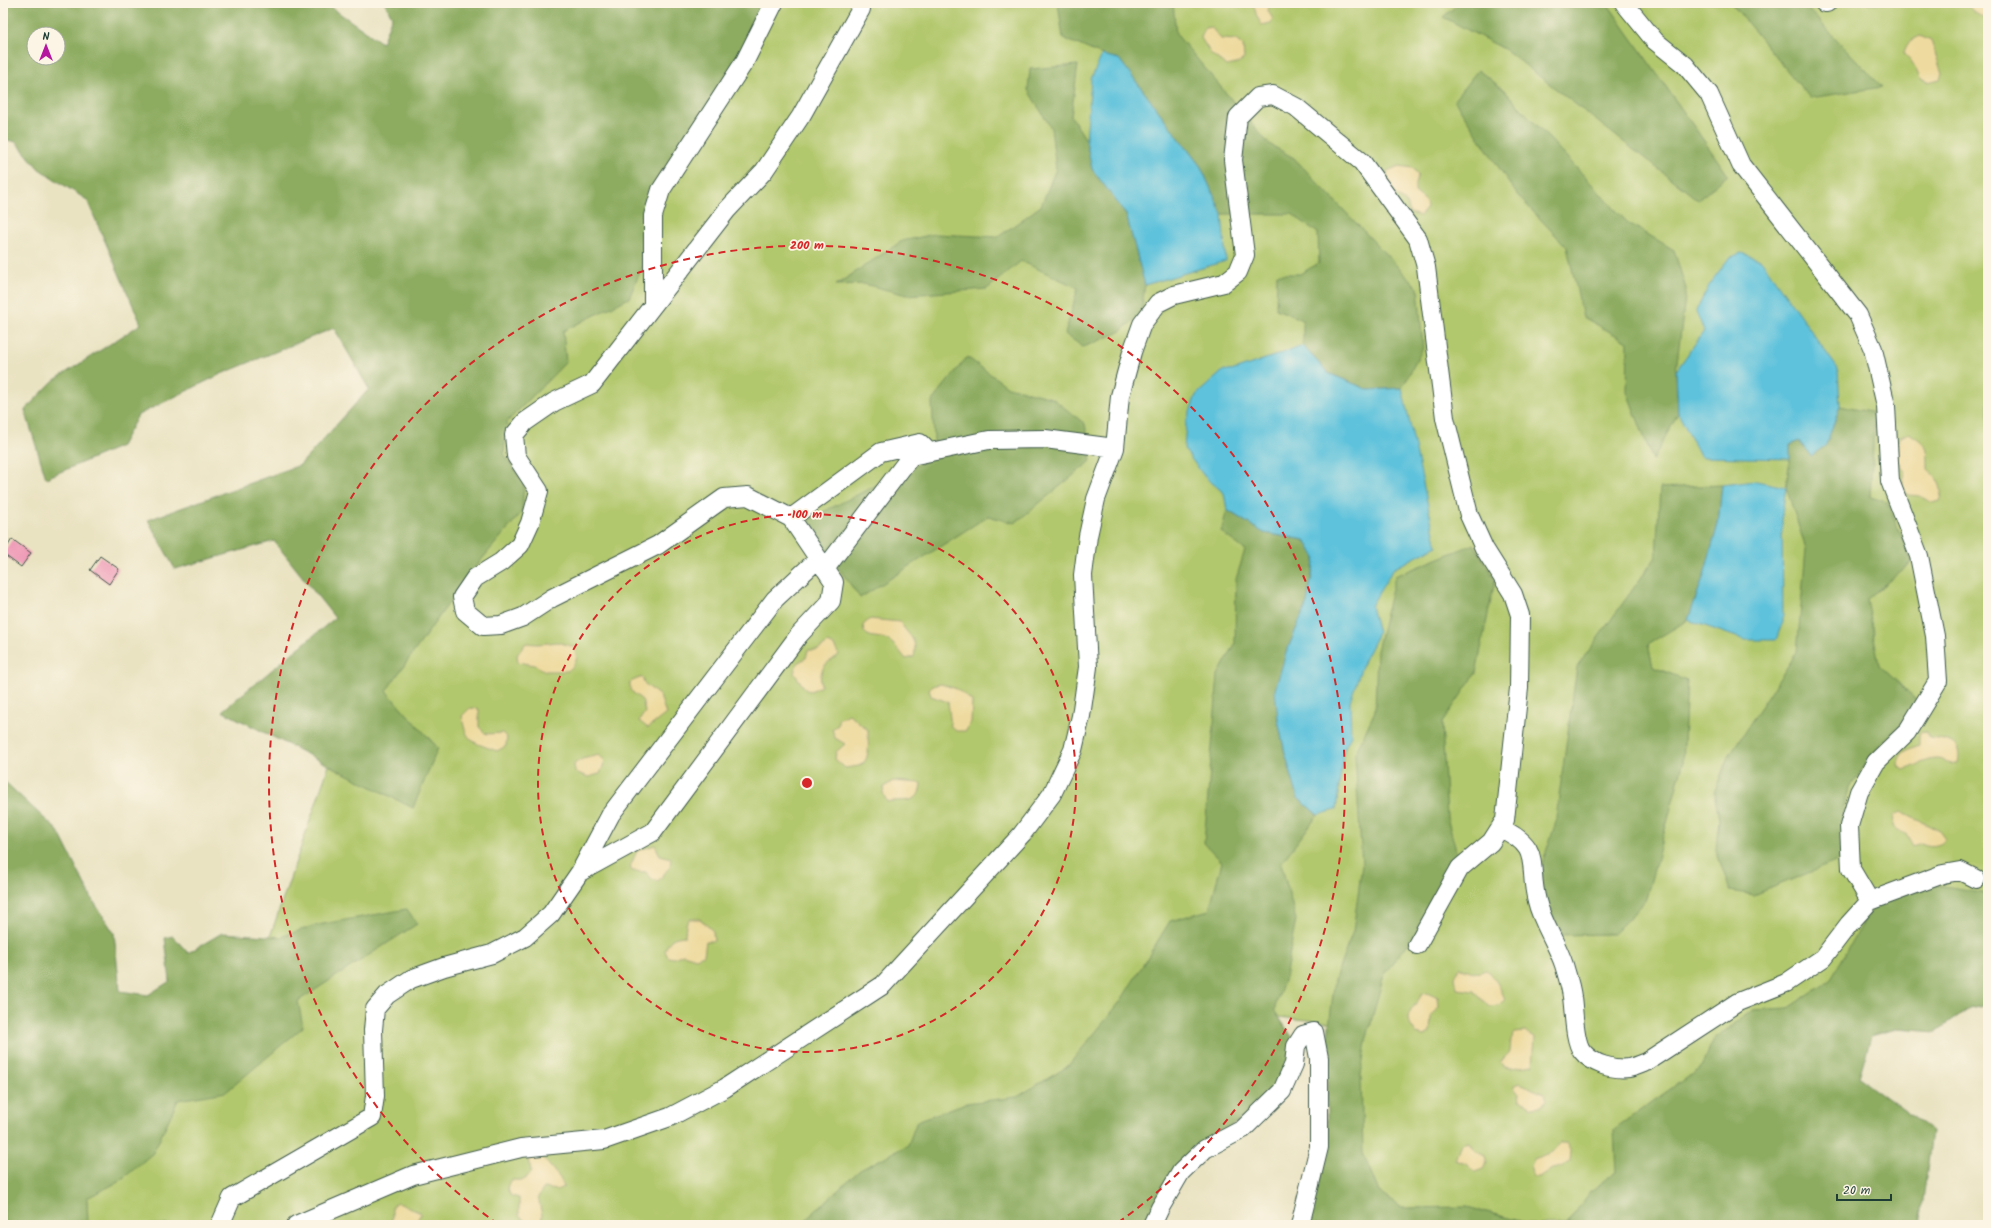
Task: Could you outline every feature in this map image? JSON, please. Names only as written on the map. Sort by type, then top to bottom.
[{"type":"street","points":[[653,303],[653,216],[661,190],[745,61],[774,3]]},
{"type":"street","points":[[580,872],[653,832],[799,635],[831,601],[834,582],[791,518],[748,496],[724,498],[658,545],[552,598],[523,617],[501,625],[483,626],[465,611],[462,597],[475,578],[500,562],[520,545],[530,524],[539,491],[516,456],[514,435],[525,422],[554,402],[592,384],[726,210],[764,171],[801,116],[860,9],[860,3]]},
{"type":"street","points":[[1624,3],[1655,41],[1685,65],[1709,94],[1741,165],[1858,315],[1872,349],[1886,406],[1890,481],[1919,556],[1935,636],[1938,681],[1907,732],[1876,762],[1859,792],[1849,826],[1851,869],[1870,901]]},
{"type":"street","points":[[296,1225],[412,1175],[521,1148],[604,1140],[670,1117],[725,1088],[883,985],[1022,834],[1052,794],[1073,750],[1081,716],[1088,667],[1083,575],[1096,499],[1115,448],[1120,396],[1132,352],[1142,324],[1158,303],[1174,295],[1224,283],[1238,272],[1245,255],[1233,160],[1238,117],[1258,97],[1273,95],[1296,107],[1362,162],[1418,239],[1426,266],[1445,418],[1468,515],[1484,548],[1513,594],[1520,615],[1519,688],[1505,820],[1491,842],[1460,868],[1417,945]]},
{"type":"street","points":[[220,1225],[232,1198],[372,1117],[375,1096],[375,1009],[387,995],[411,980],[444,967],[492,954],[525,937],[552,914],[580,872],[611,814],[776,599],[822,564],[912,456],[989,440],[1046,439],[1115,448]]},
{"type":"street","points":[[791,518],[881,452],[920,443],[930,452]]},
{"type":"street","points":[[1500,828],[1510,833],[1528,847],[1534,871],[1536,901],[1564,964],[1572,996],[1575,1029],[1581,1050],[1592,1059],[1609,1068],[1629,1068],[1646,1062],[1738,1002],[1786,983],[1823,958],[1849,924],[1870,901],[1942,874],[1960,871],[1976,879]]},
{"type":"street","points":[[1152,1225],[1160,1208],[1182,1172],[1205,1149],[1243,1129],[1282,1091],[1294,1064],[1296,1046],[1303,1035],[1314,1032],[1319,1058],[1319,1147],[1300,1225]]},
{"type":"green space","points":[[3,3],[325,3],[382,43],[392,17],[385,3],[764,3],[751,39],[674,156],[645,208],[646,258],[629,298],[563,331],[566,362],[507,422],[504,454],[524,483],[522,512],[471,572],[386,691],[438,748],[413,808],[222,711],[335,618],[274,541],[175,569],[148,520],[300,465],[369,389],[334,328],[221,374],[138,415],[121,446],[46,478],[25,410],[53,381],[141,324],[87,200],[39,169],[16,142],[3,139]]},
{"type":"green space","points":[[602,3],[1988,3],[1988,940],[1590,1225],[1401,1225],[1354,1181],[1345,1024],[1165,1005],[862,1225],[61,1225],[253,986],[557,104]]},
{"type":"green space","points":[[1058,3],[1173,3],[1176,34],[1269,144],[1294,158],[1418,288],[1423,348],[1402,388],[1369,390],[1328,373],[1303,346],[1303,320],[1276,309],[1277,274],[1300,274],[1319,263],[1318,233],[1292,214],[1222,214],[1201,167],[1119,59],[1102,55],[1063,38]]},
{"type":"green space","points":[[1459,3],[1607,3],[1728,175],[1698,200],[1506,50],[1443,17]]},
{"type":"green space","points":[[1731,3],[1802,3],[1882,87],[1810,98]]},
{"type":"green space","points":[[1078,65],[1071,116],[1086,140],[1092,169],[1126,214],[1145,285],[1141,314],[1118,333],[1083,347],[1065,334],[1078,288],[1021,261],[987,289],[907,295],[864,284],[836,285],[902,241],[935,234],[998,237],[1041,206],[1056,169],[1051,128],[1028,90],[1030,69]]},
{"type":"green space","points":[[1478,70],[1503,89],[1627,222],[1674,250],[1686,289],[1676,371],[1678,413],[1653,460],[1627,392],[1628,342],[1583,317],[1567,247],[1518,196],[1454,100]]},
{"type":"green space","points":[[967,357],[1008,387],[1052,398],[1085,424],[1091,461],[1015,523],[988,516],[860,598],[805,521],[935,456],[932,401]]},
{"type":"green space","points":[[1840,406],[1875,413],[1870,497],[1887,502],[1912,562],[1867,599],[1879,665],[1918,701],[1900,725],[1873,754],[1849,789],[1843,810],[1845,858],[1754,895],[1730,891],[1716,850],[1719,818],[1714,793],[1728,757],[1797,652],[1806,549],[1786,487],[1790,459],[1790,445],[1799,441],[1811,456],[1826,445]]},
{"type":"green space","points":[[1722,485],[1718,524],[1704,575],[1688,620],[1648,644],[1653,667],[1687,680],[1683,764],[1645,902],[1613,934],[1557,935],[1544,900],[1541,867],[1555,825],[1577,667],[1656,557],[1660,488]]},
{"type":"green space","points":[[1227,510],[1264,533],[1305,540],[1315,557],[1307,603],[1286,653],[1278,720],[1285,753],[1298,798],[1318,815],[1281,863],[1296,920],[1285,978],[1274,1010],[1294,1040],[1281,1089],[1203,1148],[1152,1217],[1137,1225],[800,1225],[860,1170],[908,1145],[917,1121],[966,1103],[1017,1097],[1067,1067],[1120,1002],[1170,921],[1209,910],[1222,862],[1204,843],[1218,675],[1235,644],[1236,579],[1245,550],[1221,532]]},
{"type":"green space","points":[[1474,544],[1495,580],[1476,673],[1442,723],[1447,817],[1458,858],[1416,934],[1384,974],[1366,1041],[1361,1075],[1363,1153],[1379,1192],[1402,1208],[1467,1207],[1535,1225],[1308,1225],[1327,1150],[1327,1042],[1335,979],[1353,931],[1362,865],[1355,754],[1375,711],[1377,651],[1395,576]]},
{"type":"green space","points":[[3,780],[58,831],[92,899],[114,933],[120,991],[148,995],[170,981],[165,938],[173,936],[188,953],[222,933],[281,937],[312,926],[407,909],[417,924],[298,1001],[303,1027],[226,1092],[178,1100],[153,1153],[120,1181],[87,1198],[88,1225],[3,1225]]},
{"type":"green space","points":[[1931,884],[1988,893],[1988,1004],[1969,1008],[1936,1032],[1896,1029],[1871,1036],[1859,1077],[1932,1131],[1920,1225],[1566,1225],[1591,1191],[1616,1172],[1614,1129],[1700,1068],[1714,1039],[1753,1010],[1788,1008],[1830,980],[1869,913],[1883,899]]},
{"type":"sand","points":[[1253,3],[1270,3],[1268,11],[1273,19],[1271,23],[1262,25],[1257,17]]},
{"type":"sand","points":[[1968,3],[1988,3],[1988,20],[1973,11]]},
{"type":"sand","points":[[1211,27],[1221,39],[1236,40],[1243,46],[1244,59],[1236,64],[1227,66],[1211,54],[1201,38],[1205,28]]},
{"type":"sand","points":[[1920,36],[1931,41],[1942,73],[1940,79],[1928,82],[1920,79],[1914,66],[1904,53],[1908,44]]},
{"type":"sand","points":[[1399,166],[1413,168],[1418,175],[1415,184],[1415,192],[1426,201],[1427,208],[1420,216],[1410,213],[1407,203],[1394,193],[1389,186],[1387,171]]},
{"type":"sand","points":[[1909,433],[1926,447],[1928,469],[1941,487],[1941,496],[1939,501],[1934,503],[1920,496],[1908,495],[1902,486],[1905,472],[1898,460],[1899,438]]},
{"type":"sand","points":[[870,619],[900,622],[914,642],[914,657],[906,659],[888,640],[872,636],[864,632],[863,625]]},
{"type":"sand","points":[[558,642],[574,647],[577,658],[573,666],[568,671],[545,671],[535,665],[518,662],[517,655],[526,643],[537,644]]},
{"type":"sand","points":[[828,643],[834,646],[839,655],[830,661],[822,670],[821,686],[811,691],[806,690],[794,673],[797,663],[806,658],[808,650],[818,650]]},
{"type":"sand","points":[[642,677],[644,683],[660,696],[666,714],[648,728],[639,721],[645,712],[642,700],[630,690],[630,682]]},
{"type":"sand","points":[[941,684],[957,689],[972,701],[971,722],[966,731],[956,731],[951,727],[948,702],[931,696],[929,690],[931,686]]},
{"type":"sand","points":[[470,708],[479,709],[479,727],[486,734],[502,733],[507,737],[506,746],[497,751],[476,743],[469,737],[466,732],[462,716]]},
{"type":"sand","points":[[849,714],[868,730],[868,754],[861,765],[845,768],[835,759],[836,752],[845,744],[835,738],[832,729],[838,725],[838,719]]},
{"type":"sand","points":[[1921,731],[1927,732],[1930,738],[1947,741],[1956,746],[1959,756],[1958,763],[1932,759],[1903,770],[1898,766],[1898,761],[1904,752],[1919,745],[1919,735]]},
{"type":"sand","points":[[599,755],[605,761],[600,774],[588,777],[575,772],[574,764],[582,759]]},
{"type":"sand","points":[[893,781],[921,783],[918,796],[910,800],[887,802],[883,793],[884,787]]},
{"type":"sand","points":[[1901,812],[1940,831],[1946,839],[1938,845],[1931,846],[1921,843],[1913,846],[1907,835],[1893,827],[1894,815]]},
{"type":"sand","points":[[655,845],[660,855],[671,858],[670,867],[658,881],[652,879],[646,872],[632,871],[630,867],[637,851]]},
{"type":"sand","points":[[689,919],[700,919],[713,931],[714,941],[706,941],[704,955],[696,958],[683,954],[674,958],[668,957],[665,951],[668,944],[674,938],[685,936],[686,924]]},
{"type":"sand","points":[[1460,968],[1476,972],[1482,972],[1485,970],[1489,972],[1497,983],[1505,999],[1499,1006],[1489,1007],[1474,991],[1457,989],[1455,977]]},
{"type":"sand","points":[[1427,993],[1438,998],[1439,1007],[1431,1016],[1430,1033],[1424,1036],[1416,1034],[1408,1020],[1408,1017],[1422,994]]},
{"type":"sand","points":[[1525,1032],[1535,1037],[1533,1065],[1511,1068],[1504,1067],[1500,1062],[1510,1052],[1511,1039],[1515,1033]]},
{"type":"sand","points":[[1520,1083],[1544,1094],[1546,1100],[1542,1106],[1531,1107],[1520,1100],[1519,1094],[1514,1088],[1514,1085]]},
{"type":"sand","points":[[1469,1142],[1475,1151],[1485,1156],[1487,1163],[1483,1169],[1475,1172],[1467,1164],[1455,1160],[1461,1144]]},
{"type":"sand","points":[[1560,1143],[1566,1143],[1571,1152],[1570,1161],[1561,1167],[1552,1169],[1540,1177],[1533,1177],[1530,1166],[1533,1159],[1552,1152]]},
{"type":"sand","points":[[533,1156],[543,1158],[560,1178],[564,1187],[556,1190],[544,1188],[538,1197],[542,1215],[541,1223],[528,1223],[519,1216],[519,1198],[511,1196],[507,1188],[510,1180],[524,1180],[531,1172],[529,1158]]},
{"type":"sand","points":[[396,1202],[421,1213],[415,1225],[385,1225],[392,1220],[392,1207]]},
{"type":"water","points":[[1102,55],[1119,59],[1201,167],[1222,214],[1226,261],[1145,285],[1126,214],[1092,169],[1086,140],[1091,79]]},
{"type":"water","points":[[1741,253],[1761,260],[1838,369],[1840,406],[1826,445],[1811,456],[1799,441],[1790,445],[1790,459],[1701,457],[1678,413],[1676,371],[1704,331],[1696,311],[1711,282],[1729,258]]},
{"type":"water","points":[[1303,346],[1328,373],[1369,390],[1402,388],[1437,546],[1393,569],[1371,606],[1378,633],[1364,660],[1350,701],[1351,736],[1344,749],[1336,810],[1318,815],[1298,798],[1285,753],[1278,720],[1275,690],[1286,653],[1307,603],[1315,558],[1305,540],[1264,533],[1227,510],[1224,493],[1204,476],[1184,449],[1186,422],[1196,395],[1224,370],[1231,371]]},
{"type":"water","points":[[1756,481],[1786,487],[1782,514],[1783,621],[1776,640],[1745,640],[1688,620],[1704,575],[1718,524],[1722,485]]},
{"type":"building","points":[[12,539],[31,553],[21,567],[3,554]]},
{"type":"building","points":[[100,556],[119,569],[109,584],[90,570]]}]
